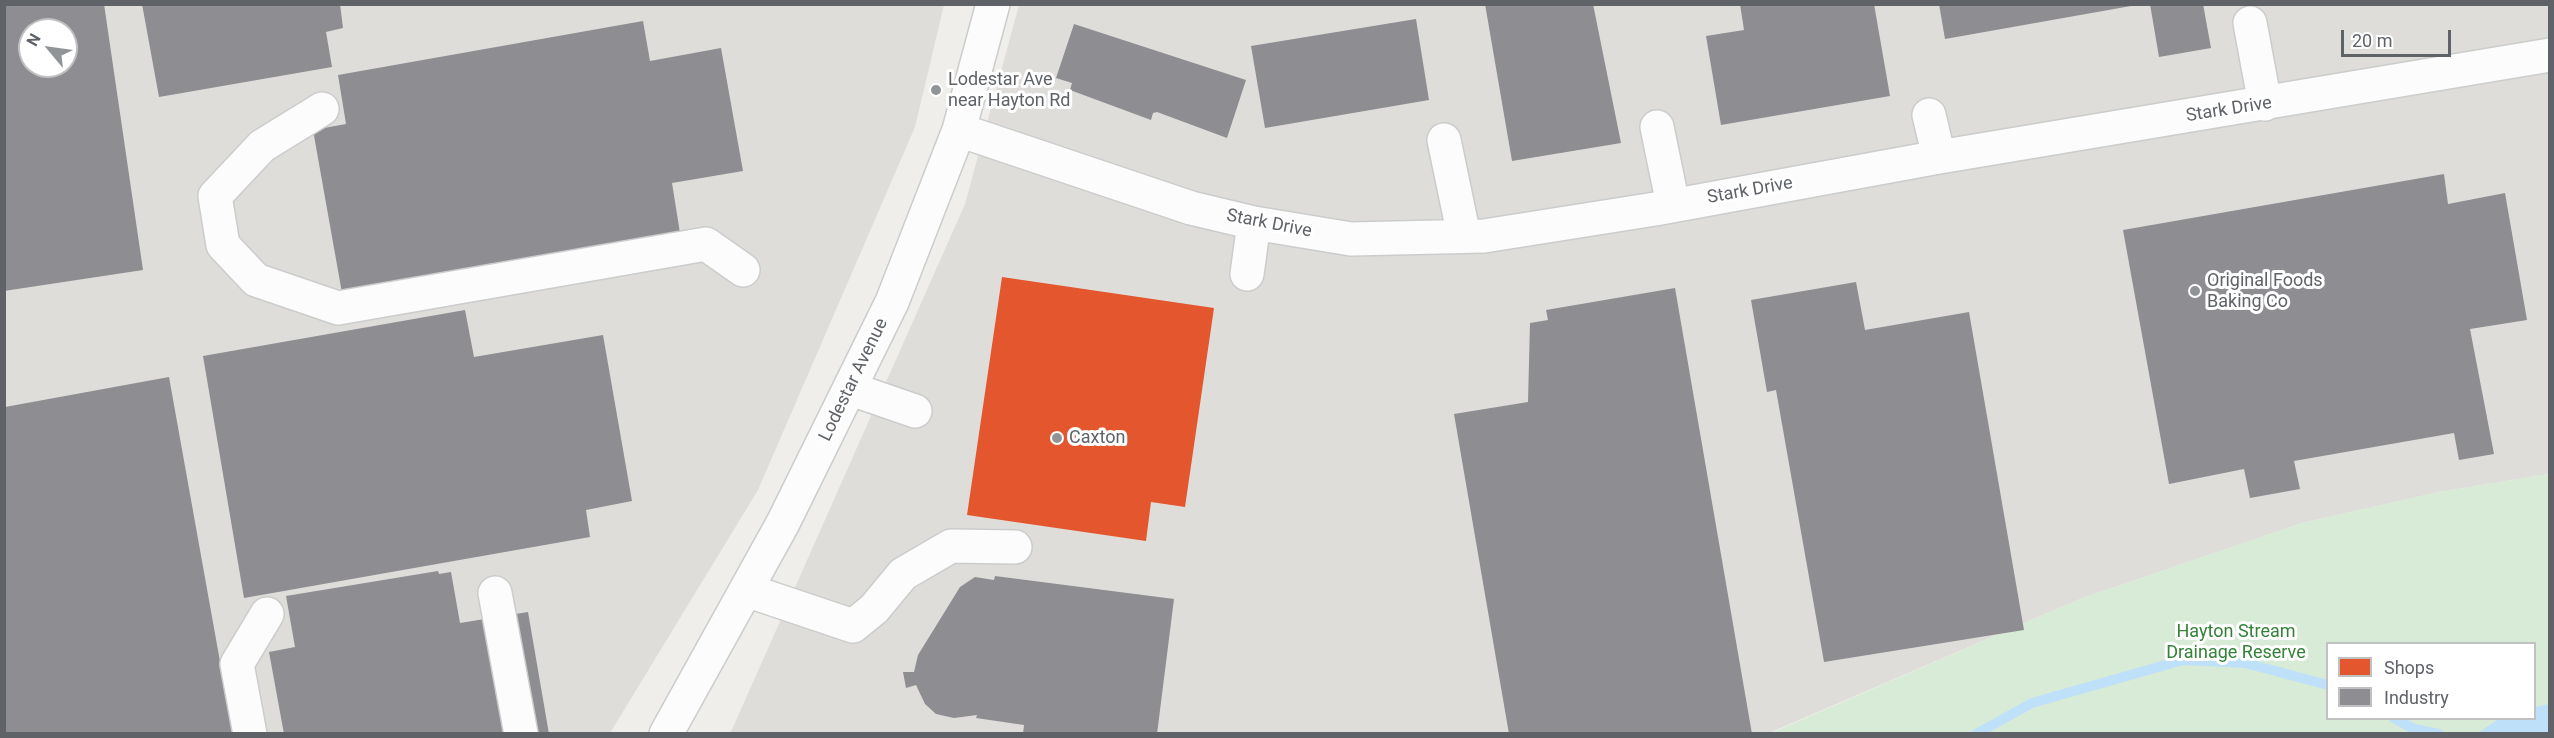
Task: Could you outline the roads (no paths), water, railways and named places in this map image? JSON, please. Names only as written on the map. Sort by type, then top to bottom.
[{"type":"street","name":"Lodestar Avenue","points":[[666,734],[746,590],[850,389],[892,302],[959,130],[993,4]]},
{"type":"street","points":[[2250,23],[2265,104]]},
{"type":"street","name":"Stark Drive","points":[[959,130],[1191,208],[1254,223],[1351,239],[1484,236],[1939,157],[2550,56]]},
{"type":"street","points":[[322,109],[262,146],[214,196],[223,245],[256,280],[338,308],[706,244],[743,270]]},
{"type":"street","points":[[1929,116],[1939,157]]},
{"type":"street","points":[[1657,127],[1673,205]]},
{"type":"street","points":[[1444,141],[1464,236]]},
{"type":"street","points":[[1247,274],[1254,223]]},
{"type":"street","points":[[850,389],[915,411]]},
{"type":"street","points":[[746,590],[853,626],[874,609],[903,573],[951,546],[1015,547]]},
{"type":"street","points":[[495,593],[521,734]]},
{"type":"street","points":[[250,734],[237,664],[267,614]]},
{"type":"water","points":[[2549,704],[2549,733],[2459,733],[2479,732],[2497,720],[2536,720],[2536,707]]},
{"type":"waterway","points":[[1976,734],[2032,703],[2183,660],[2245,663],[2326,684]]},
{"type":"waterway","points":[[2398,720],[2414,729],[2439,734]]},
{"type":"place","name":"Lodestar Ave near Hayton Rd","points":[[936,90]]},
{"type":"place","name":"Original Foods Baking Co","points":[[2195,291]]},
{"type":"place","name":"Caxton","points":[[1057,438]]},
{"type":"park label","name":"Hayton Stream Drainage Reserve","points":[[2236,642]]}]
